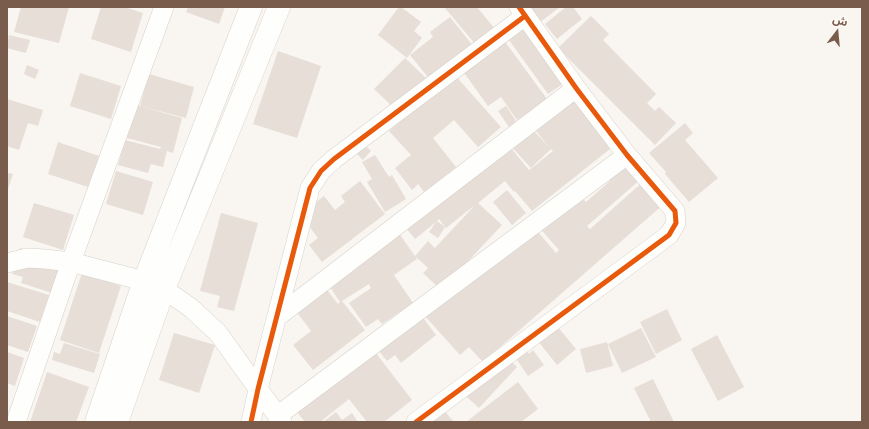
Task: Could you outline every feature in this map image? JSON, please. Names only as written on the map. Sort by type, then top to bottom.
[{"type":"main road","points":[[118,422],[154,285],[251,7]]},
{"type":"main road","points":[[96,422],[154,285],[279,7]]},
{"type":"street","points":[[16,422],[71,262],[164,7]]},
{"type":"street","points":[[251,422],[258,389],[310,188],[321,171],[334,159],[522,11],[576,88],[627,154],[675,211],[676,223],[669,235],[416,422]]},
{"type":"street","points":[[277,317],[576,88]]},
{"type":"street","points":[[7,263],[10,261],[27,258],[71,262],[154,285],[192,308],[218,333],[280,419],[627,154]]},
{"type":"building","points":[[21,7],[69,7],[59,43],[14,32]]},
{"type":"building","points":[[101,7],[124,7],[143,13],[131,52],[91,39]]},
{"type":"building","points":[[188,7],[225,7],[219,24],[186,12]]},
{"type":"building","points":[[399,7],[421,22],[414,31],[422,38],[407,58],[378,35]]},
{"type":"building","points":[[444,7],[477,7],[495,29],[476,45]]},
{"type":"building","points":[[527,7],[560,7],[539,23]]},
{"type":"building","points":[[566,7],[573,7],[582,19],[557,39],[545,24]]},
{"type":"building","points":[[591,16],[609,34],[603,40],[656,94],[647,103],[655,111],[659,107],[676,123],[655,145],[558,48]]},
{"type":"building","points":[[450,17],[474,47],[431,81],[410,55],[433,37],[430,32]]},
{"type":"building","points":[[531,24],[571,78],[548,94],[509,40]]},
{"type":"building","points":[[9,35],[30,40],[26,53],[7,48]]},
{"type":"building","points":[[503,39],[547,99],[517,120],[501,97],[488,106],[462,70]]},
{"type":"building","points":[[278,51],[321,66],[297,138],[253,124]]},
{"type":"building","points":[[405,58],[428,80],[397,111],[374,89]]},
{"type":"building","points":[[27,65],[39,70],[35,79],[24,74]]},
{"type":"building","points":[[80,73],[121,86],[111,119],[70,106]]},
{"type":"building","points":[[149,74],[194,87],[186,118],[140,106]]},
{"type":"building","points":[[454,74],[501,127],[478,147],[454,120],[433,138],[456,167],[424,192],[418,184],[412,190],[395,168],[411,155],[389,131]]},
{"type":"building","points":[[578,89],[620,141],[532,211],[505,181],[478,203],[502,225],[441,290],[423,273],[428,268],[415,256],[428,241],[435,248],[475,205],[446,228],[439,219],[437,221],[445,227],[438,238],[429,232],[436,222],[415,239],[403,224],[506,142],[529,170],[528,171],[553,151],[551,149],[531,168],[510,145],[530,127],[549,147],[532,126]]},
{"type":"building","points":[[7,99],[43,110],[38,126],[28,123],[19,150],[7,146]]},
{"type":"building","points":[[136,105],[182,118],[173,153],[167,151],[163,167],[151,164],[148,173],[118,165],[125,140],[160,149],[161,147],[127,138]]},
{"type":"building","points":[[506,106],[516,121],[509,127],[498,111]]},
{"type":"building","points":[[685,123],[693,133],[685,140],[718,178],[689,202],[649,153]]},
{"type":"building","points":[[58,142],[99,156],[88,187],[48,174]]},
{"type":"building","points":[[365,145],[371,151],[363,160],[356,153]]},
{"type":"building","points":[[375,155],[389,177],[392,175],[406,199],[385,212],[367,182],[372,179],[362,162]]},
{"type":"building","points":[[626,161],[641,179],[587,226],[590,229],[645,180],[665,203],[483,362],[469,347],[460,355],[423,314],[531,224],[556,253],[559,250],[538,226],[577,192],[586,202],[610,181],[607,178]]},
{"type":"building","points":[[116,171],[153,182],[143,215],[106,204]]},
{"type":"building","points":[[7,173],[13,174],[7,192]]},
{"type":"building","points":[[360,181],[385,214],[322,262],[309,245],[318,238],[300,214],[324,196],[335,210],[345,202],[341,196]]},
{"type":"building","points":[[507,190],[526,213],[512,225],[493,202]]},
{"type":"building","points":[[34,203],[74,215],[63,250],[23,237]]},
{"type":"building","points":[[221,213],[258,223],[234,311],[217,307],[220,296],[200,291]]},
{"type":"building","points":[[392,223],[417,259],[394,275],[413,303],[382,324],[378,319],[366,327],[349,303],[371,288],[369,284],[342,301],[365,330],[313,370],[293,345],[311,331],[290,303],[319,280],[338,304],[340,302],[324,278]]},
{"type":"building","points":[[20,248],[62,261],[52,293],[21,283],[23,277],[12,274]]},
{"type":"building","points":[[82,273],[121,286],[99,353],[60,340]]},
{"type":"building","points":[[7,282],[49,295],[40,322],[7,311]]},
{"type":"building","points":[[667,309],[682,340],[656,354],[640,322]]},
{"type":"building","points":[[418,311],[436,335],[401,363],[395,355],[387,361],[374,345]]},
{"type":"building","points":[[7,316],[37,326],[28,352],[7,345]]},
{"type":"building","points":[[557,326],[576,349],[557,365],[538,341]]},
{"type":"building","points":[[641,328],[656,357],[622,373],[608,344]]},
{"type":"building","points":[[174,333],[215,345],[199,393],[159,380]]},
{"type":"building","points":[[717,335],[744,387],[718,401],[691,349]]},
{"type":"building","points":[[607,342],[613,366],[586,373],[580,349]]},
{"type":"building","points":[[64,343],[100,354],[94,373],[52,360],[54,352],[60,354]]},
{"type":"building","points":[[522,343],[529,354],[533,350],[544,365],[528,376],[511,351]]},
{"type":"building","points":[[372,348],[412,400],[384,422],[367,422],[349,399],[320,422],[305,422],[293,407]]},
{"type":"building","points":[[7,352],[24,358],[15,386],[7,383]]},
{"type":"building","points":[[501,352],[517,367],[479,408],[457,388]]},
{"type":"building","points":[[47,372],[89,387],[76,422],[30,422]]},
{"type":"building","points":[[653,379],[674,422],[651,422],[634,388]]},
{"type":"building","points":[[518,382],[538,409],[521,422],[466,422]]},
{"type":"building","points":[[435,400],[454,422],[419,422]]},
{"type":"building","points":[[336,412],[342,420],[352,413],[358,422],[323,422]]},
{"type":"cycle path","points":[[416,422],[669,235],[676,223],[675,211],[627,155],[576,88],[519,7]]},
{"type":"cycle path","points":[[251,422],[258,389],[310,188],[321,171],[334,159],[525,16]]}]
